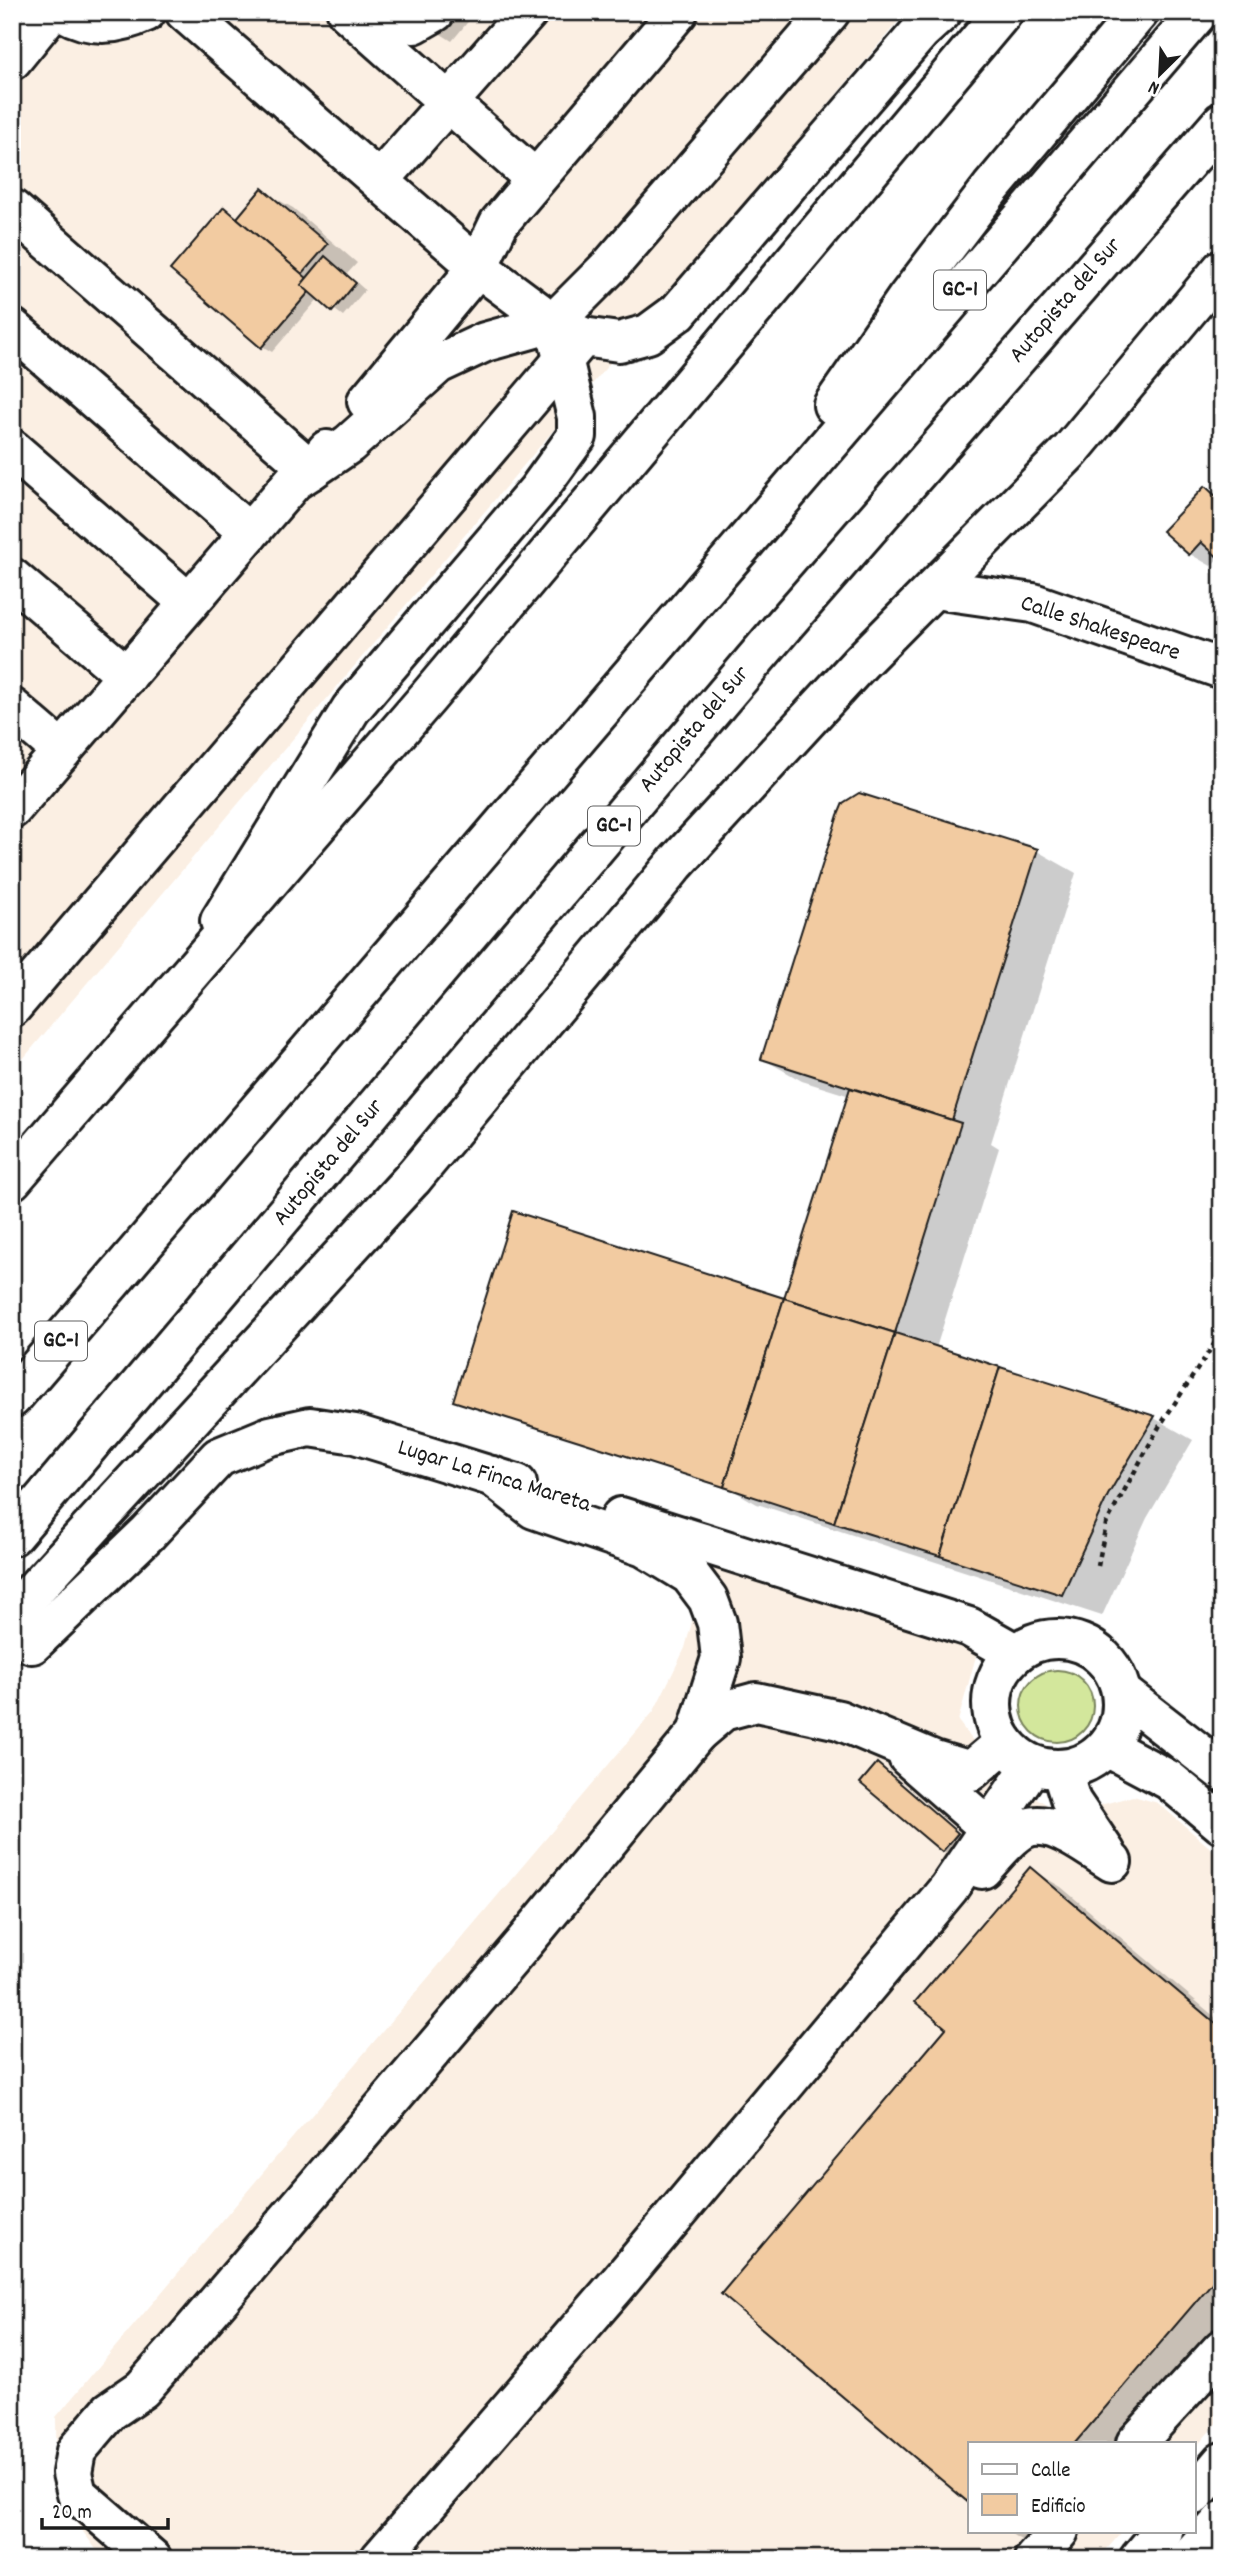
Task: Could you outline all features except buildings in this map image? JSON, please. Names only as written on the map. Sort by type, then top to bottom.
[{"type":"main road","points":[[12,60],[51,12]]},
{"type":"main road","points":[[64,12],[77,19],[101,24],[125,21],[146,12]]},
{"type":"main road","points":[[176,991],[351,709],[538,491],[577,436],[567,341],[185,12]]},
{"type":"main road","points":[[347,12],[535,179]]},
{"type":"main road","points":[[389,12],[403,22],[414,24],[435,12]]},
{"type":"main road","points":[[379,181],[528,12]]},
{"type":"main road","points":[[311,470],[478,267],[499,223],[678,12]]},
{"type":"main road","points":[[12,1007],[567,341],[611,265],[830,12]]},
{"type":"main road","points":[[12,808],[294,481],[349,444],[438,364],[485,342],[619,342],[648,334],[678,312],[920,32],[942,12]]},
{"type":"main road","points":[[12,1180],[429,696],[1003,12]]},
{"type":"main road","points":[[722,567],[907,298],[991,188],[1139,12]]},
{"type":"main road","name":"GC-1","points":[[12,1398],[1199,12]]},
{"type":"main road","name":"Autopista del Sur","points":[[12,1536],[785,624],[1222,122]]},
{"type":"main road","points":[[12,209],[311,470]]},
{"type":"main road","points":[[19,1642],[676,864],[860,663],[1070,450],[1222,269]]},
{"type":"main road","points":[[12,328],[250,533]]},
{"type":"main road","points":[[12,449],[189,603]]},
{"type":"main road","points":[[12,578],[127,676]]},
{"type":"main road","name":"Calle Shakespeare","points":[[934,589],[1033,603],[1222,670]]},
{"type":"main road","points":[[12,708],[62,751]]},
{"type":"main road","points":[[12,1365],[110,1283]]},
{"type":"main road","name":"Lugar La Finca Mareta","points":[[19,1642],[148,1533],[219,1457],[270,1436],[310,1427],[355,1434],[969,1627],[1015,1653]]},
{"type":"main road","points":[[492,1476],[534,1509],[644,1547],[690,1575],[708,1599],[717,1623],[721,1658],[697,1733]]},
{"type":"main road","points":[[152,2559],[77,2494],[72,2473],[76,2451],[110,2411],[142,2389],[206,2316],[575,1883],[697,1733],[723,1712],[756,1702],[839,1720],[893,1744],[971,1770],[1032,1759],[1094,1758],[1107,1746],[1122,1712],[1122,1693],[1114,1671],[1100,1654],[1080,1642],[1035,1642],[1015,1653],[1002,1668],[993,1686],[991,1706],[995,1726],[1032,1759],[1071,1801],[1112,1862],[1059,1831],[1036,1827],[1023,1830],[970,1881],[949,1888]]},
{"type":"main road","points":[[1122,1693],[1222,1771]]},
{"type":"main road","points":[[893,1744],[990,1829]]},
{"type":"main road","points":[[1107,1746],[1170,1780],[1222,1824]]},
{"type":"main road","points":[[380,2559],[616,2286],[949,1888],[990,1829],[1032,1759]]},
{"type":"main road","points":[[1137,2442],[1222,2349]]},
{"type":"main road","points":[[1196,2493],[1222,2462]]},
{"type":"main road","points":[[1188,2559],[1222,2521]]},
{"type":"main road","points":[[1034,2559],[1058,2532]]},
{"type":"main road","points":[[1139,2559],[1162,2532]]},
{"type":"path","points":[[1098,1566],[1105,1524],[1159,1427],[1222,1332]]},
{"type":"shaded area","points":[[12,12],[906,12],[12,1072]]},
{"type":"shaded area","points":[[708,1562],[978,1649],[958,1721],[999,1775],[1064,1815],[1133,1796],[1158,1803],[1222,1858],[1222,2417],[1196,2447],[1196,2442],[968,2442],[968,2532],[1122,2532],[1098,2559],[103,2559],[57,2496],[56,2417],[654,1711],[685,1648]]},
{"type":"green space","points":[[1057,1670],[1077,1676],[1087,1686],[1093,1706],[1087,1726],[1077,1736],[1057,1742],[1037,1736],[1027,1726],[1021,1706],[1027,1686],[1037,1676]]}]
